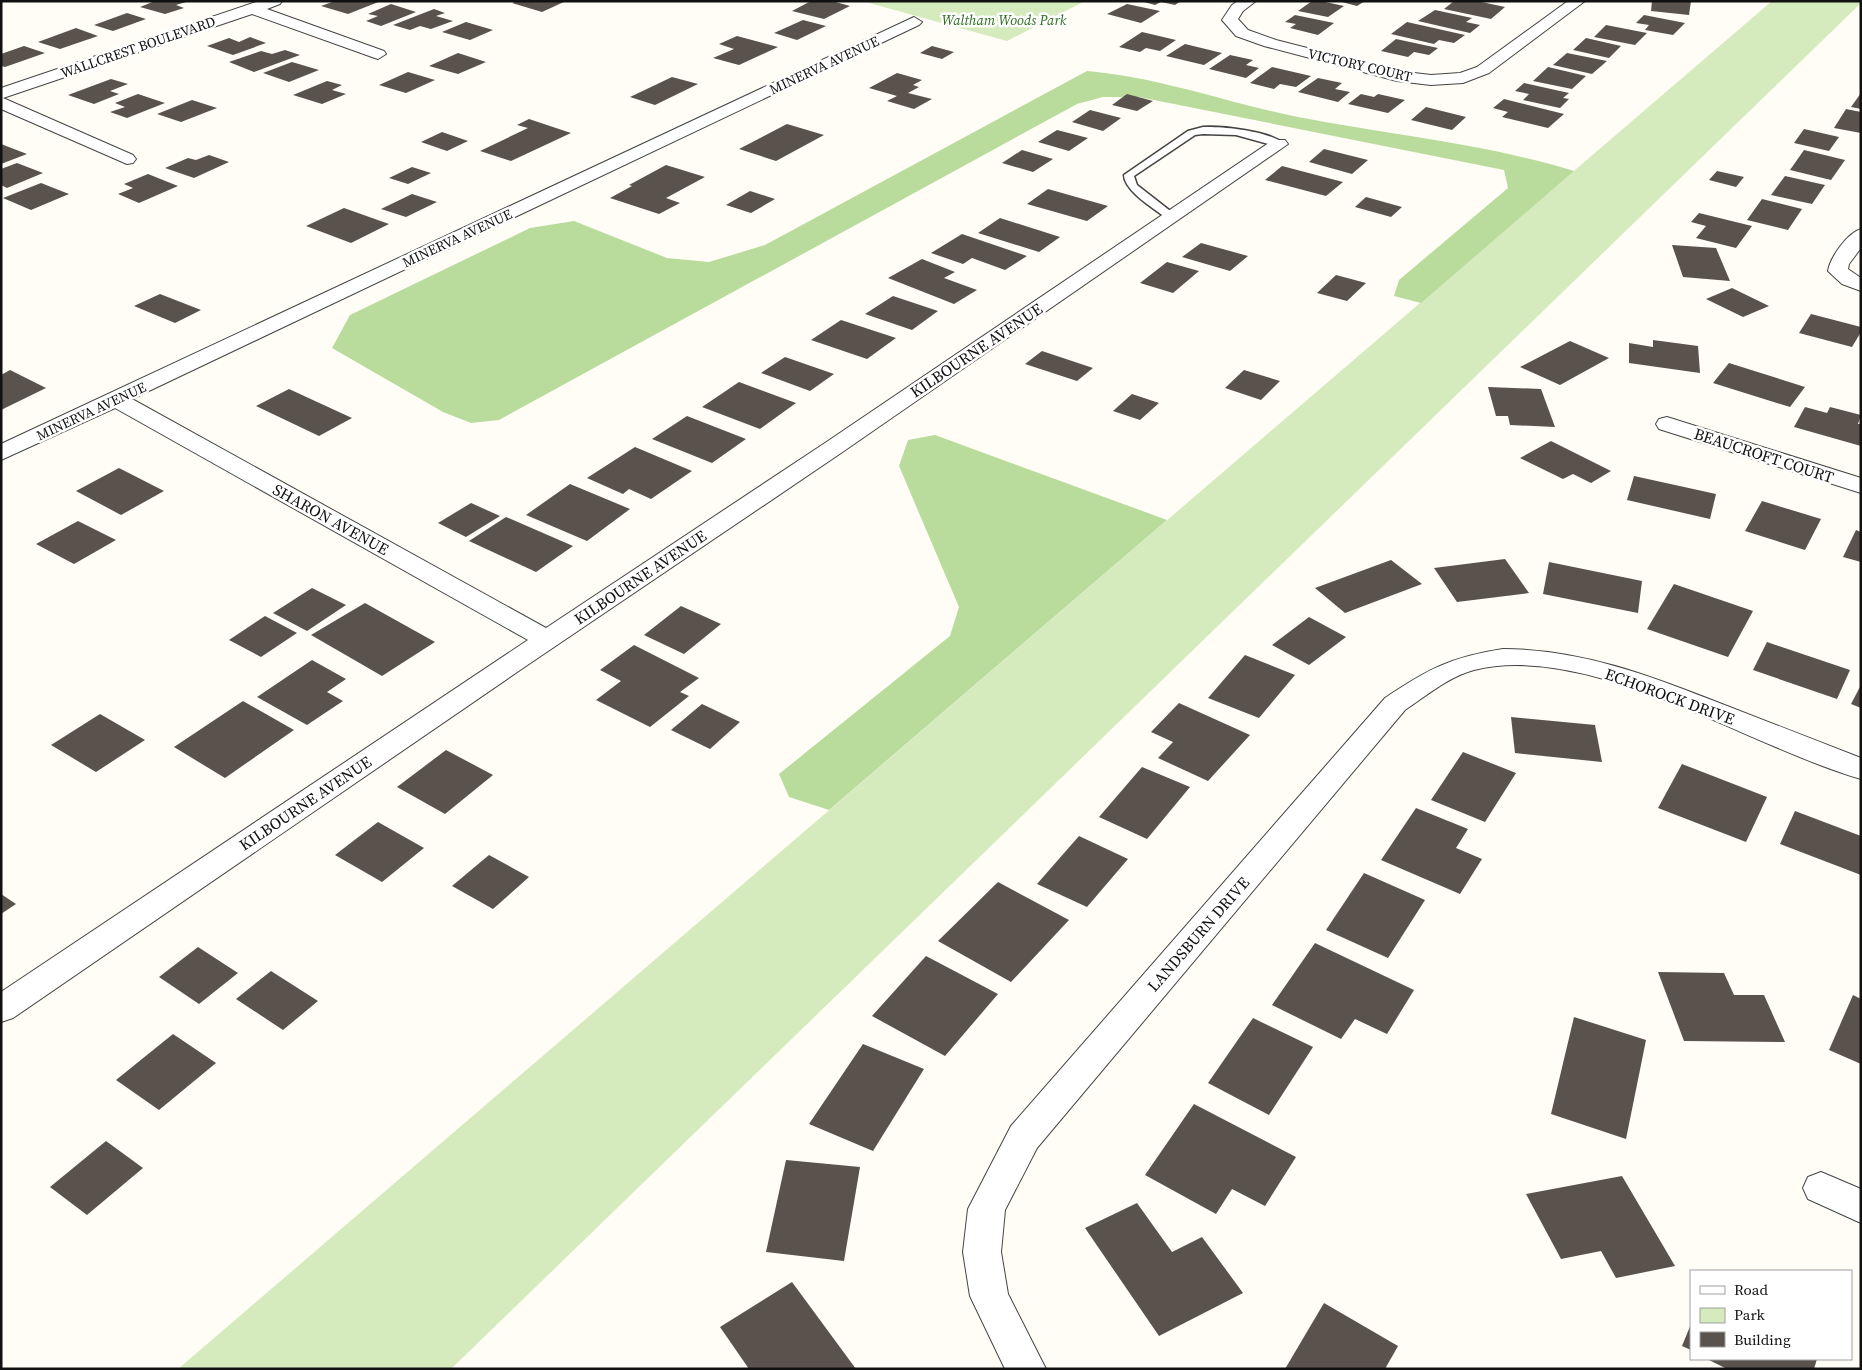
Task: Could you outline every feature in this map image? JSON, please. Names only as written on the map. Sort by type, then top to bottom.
[{"type":"street","name":"WALLCREST BOULEVARD","points":[[1,94],[275,1]]},
{"type":"street","name":"VICTORY COURT","points":[[1249,1],[1237,8],[1230,20],[1242,33],[1270,43],[1397,76],[1431,80],[1463,78],[1484,70],[1578,1]]},
{"type":"street","points":[[253,9],[378,54]]},
{"type":"street","name":"MINERVA AVENUE","points":[[1,453],[914,22]]},
{"type":"street","points":[[1,103],[127,159]]},
{"type":"street","name":"KILBOURNE AVENUE","points":[[1,1009],[546,639],[825,454],[1279,144]]},
{"type":"street","points":[[1861,236],[1839,263],[1838,271],[1848,280],[1861,285]]},
{"type":"street","name":"SHARON AVENUE","points":[[115,399],[546,639]]},
{"type":"street","name":"BEAUCROFT COURT","points":[[1667,424],[1861,486]]},
{"type":"street","name":"ECHOROCK DRIVE","points":[[1472,662],[1510,658],[1568,661],[1626,677],[1861,769]]},
{"type":"street","name":"LANDSBURN DRIVE","points":[[1026,1369],[989,1296],[982,1252],[987,1209],[1024,1137],[1395,704],[1444,672],[1472,662]]},
{"type":"street","points":[[1821,1188],[1861,1207]]},
{"type":"lane","points":[[1172,217],[1134,187],[1129,180],[1130,175],[1192,133],[1201,130],[1239,132],[1279,144]]},
{"type":"green space","name":"Waltham Woods Park","points":[[862,1],[1085,1],[1007,41]]},
{"type":"green space","points":[[1772,1],[1861,1],[1861,3],[451,1369],[178,1369]]},
{"type":"green space","points":[[1087,71],[1167,84],[1298,117],[1506,153],[1574,171],[1421,303],[1394,296],[1399,280],[1508,188],[1504,170],[1139,97],[1103,97],[1077,104],[499,420],[471,423],[443,412],[332,348],[350,315],[530,228],[574,221],[667,258],[709,262],[765,245]]},
{"type":"green space","points":[[935,435],[1167,520],[829,810],[789,797],[779,774],[950,636],[959,607],[899,466],[908,440]]},
{"type":"building","points":[[155,1],[186,2],[176,5],[184,8],[165,14],[140,7]]},
{"type":"building","points":[[335,1],[381,1],[348,14],[321,6]]},
{"type":"building","points":[[517,1],[566,1],[542,12],[512,3]]},
{"type":"building","points":[[811,1],[832,1],[850,6],[824,19],[792,11]]},
{"type":"building","points":[[1140,1],[1181,1],[1175,5],[1161,2],[1155,5]]},
{"type":"building","points":[[1312,1],[1344,6],[1328,17],[1298,11]]},
{"type":"building","points":[[1338,1],[1365,1],[1357,6]]},
{"type":"building","points":[[1454,1],[1477,1],[1505,7],[1491,19],[1444,9]]},
{"type":"building","points":[[1652,1],[1691,1],[1689,15],[1651,11]]},
{"type":"building","points":[[391,4],[416,12],[381,26],[366,21],[378,16],[368,14]]},
{"type":"building","points":[[1127,4],[1160,11],[1141,23],[1107,14]]},
{"type":"building","points":[[434,9],[445,13],[436,16],[453,21],[431,29],[420,26],[410,30],[393,25]]},
{"type":"building","points":[[1435,10],[1472,18],[1466,22],[1480,25],[1470,33],[1418,21]]},
{"type":"building","points":[[127,13],[146,19],[113,31],[94,25]]},
{"type":"building","points":[[1295,15],[1334,23],[1318,35],[1290,28],[1296,24],[1285,22]]},
{"type":"building","points":[[1644,15],[1685,23],[1673,35],[1645,30],[1649,25],[1636,23]]},
{"type":"building","points":[[803,20],[826,26],[797,40],[774,33]]},
{"type":"building","points":[[466,22],[493,30],[470,40],[442,32]]},
{"type":"building","points":[[1407,22],[1465,35],[1454,43],[1439,40],[1434,44],[1391,34]]},
{"type":"building","points":[[1606,25],[1647,33],[1635,45],[1594,37]]},
{"type":"building","points":[[76,28],[98,36],[60,49],[38,42]]},
{"type":"building","points":[[1142,32],[1176,40],[1160,51],[1146,48],[1140,52],[1119,47]]},
{"type":"building","points":[[737,36],[778,47],[739,65],[713,58],[734,49],[719,44]]},
{"type":"building","points":[[250,37],[266,43],[233,55],[207,46],[229,38],[239,42]]},
{"type":"building","points":[[1586,38],[1621,46],[1609,58],[1573,50]]},
{"type":"building","points":[[1396,39],[1438,48],[1429,55],[1414,52],[1408,57],[1381,51]]},
{"type":"building","points":[[1185,44],[1222,53],[1204,65],[1166,56]]},
{"type":"building","points":[[24,46],[45,53],[5,67],[1,66],[1,54]]},
{"type":"building","points":[[932,46],[954,52],[942,59],[920,53]]},
{"type":"building","points":[[285,50],[300,55],[254,72],[229,62],[261,51],[272,54]]},
{"type":"building","points":[[458,53],[486,62],[458,74],[429,66]]},
{"type":"building","points":[[1567,53],[1607,61],[1592,74],[1553,65]]},
{"type":"building","points":[[1230,55],[1253,60],[1246,65],[1259,68],[1246,78],[1209,69]]},
{"type":"building","points":[[292,62],[319,70],[289,82],[263,73]]},
{"type":"building","points":[[1272,67],[1311,76],[1296,87],[1280,84],[1274,89],[1250,83]]},
{"type":"building","points":[[1548,67],[1586,76],[1572,89],[1533,81]]},
{"type":"building","points":[[408,72],[435,80],[406,93],[379,85]]},
{"type":"building","points":[[897,73],[922,80],[913,85],[919,87],[908,93],[932,99],[914,109],[887,101],[897,96],[869,88]]},
{"type":"building","points":[[672,77],[698,84],[655,105],[630,97]]},
{"type":"building","points":[[1318,78],[1342,83],[1335,89],[1350,92],[1338,102],[1298,92]]},
{"type":"building","points":[[111,79],[128,84],[110,91],[119,94],[94,104],[68,95]]},
{"type":"building","points":[[327,81],[342,85],[332,90],[346,94],[322,104],[293,95]]},
{"type":"building","points":[[1524,83],[1569,93],[1563,98],[1569,99],[1560,108],[1523,100],[1529,94],[1515,91]]},
{"type":"building","points":[[1861,93],[1861,109],[1851,107]]},
{"type":"building","points":[[138,94],[165,103],[127,118],[110,112],[125,107],[115,103]]},
{"type":"building","points":[[1127,94],[1153,101],[1137,111],[1112,105]]},
{"type":"building","points":[[1361,94],[1374,97],[1378,94],[1405,100],[1388,113],[1348,104]]},
{"type":"building","points":[[1504,99],[1564,114],[1548,128],[1502,117],[1508,112],[1493,108]]},
{"type":"building","points":[[192,100],[217,108],[181,122],[157,114]]},
{"type":"building","points":[[1426,107],[1466,117],[1452,130],[1411,120]]},
{"type":"building","points":[[1846,109],[1861,112],[1861,133],[1834,128]]},
{"type":"building","points":[[1090,110],[1121,118],[1103,131],[1072,122]]},
{"type":"building","points":[[529,119],[571,133],[511,161],[480,151],[528,128],[517,125]]},
{"type":"building","points":[[787,124],[824,135],[776,161],[739,149]]},
{"type":"building","points":[[1804,129],[1839,137],[1829,151],[1794,143]]},
{"type":"building","points":[[1057,130],[1088,138],[1069,151],[1038,142]]},
{"type":"building","points":[[442,132],[468,141],[447,151],[421,142]]},
{"type":"building","points":[[1,144],[27,154],[1,164]]},
{"type":"building","points":[[1324,149],[1368,160],[1352,174],[1309,162]]},
{"type":"building","points":[[1022,150],[1053,159],[1033,172],[1002,163]]},
{"type":"building","points":[[1804,150],[1845,160],[1831,180],[1790,170]]},
{"type":"building","points":[[209,155],[229,162],[194,178],[165,168],[188,158],[196,160]]},
{"type":"building","points":[[17,163],[43,173],[7,188],[1,185],[1,169]]},
{"type":"building","points":[[666,165],[705,177],[666,198],[680,203],[659,214],[610,198],[632,186],[629,185]]},
{"type":"building","points":[[1282,166],[1343,182],[1326,196],[1265,180]]},
{"type":"building","points":[[412,167],[431,173],[408,184],[389,178]]},
{"type":"building","points":[[1717,171],[1744,177],[1736,187],[1709,180]]},
{"type":"building","points":[[148,174],[178,186],[139,203],[118,194],[133,188],[124,184]]},
{"type":"building","points":[[1785,176],[1825,185],[1812,204],[1771,195]]},
{"type":"building","points":[[41,183],[69,194],[31,210],[3,198]]},
{"type":"building","points":[[1048,189],[1108,206],[1087,221],[1027,204]]},
{"type":"building","points":[[750,191],[775,199],[751,213],[726,205]]},
{"type":"building","points":[[412,194],[437,202],[406,217],[381,209]]},
{"type":"building","points":[[1366,197],[1402,207],[1391,217],[1355,207]]},
{"type":"building","points":[[1762,199],[1802,209],[1788,230],[1747,220]]},
{"type":"building","points":[[344,208],[389,224],[351,243],[306,226]]},
{"type":"building","points":[[1699,213],[1752,226],[1736,248],[1696,238],[1706,226],[1691,222]]},
{"type":"building","points":[[1000,218],[1060,237],[1039,252],[978,233]]},
{"type":"building","points":[[962,234],[1027,256],[1005,270],[972,258],[963,264],[931,253]]},
{"type":"building","points":[[1201,243],[1248,256],[1230,271],[1182,257]]},
{"type":"building","points":[[1672,245],[1716,248],[1730,281],[1683,277]]},
{"type":"building","points":[[922,259],[955,272],[944,278],[977,290],[954,304],[888,278]]},
{"type":"building","points":[[1167,262],[1199,271],[1173,293],[1140,283]]},
{"type":"building","points":[[1336,275],[1366,283],[1347,301],[1317,293]]},
{"type":"building","points":[[1732,288],[1769,306],[1743,317],[1706,299]]},
{"type":"building","points":[[160,294],[201,310],[175,323],[134,306]]},
{"type":"building","points":[[893,296],[938,311],[912,330],[865,314]]},
{"type":"building","points":[[1811,314],[1861,327],[1861,332],[1852,347],[1799,333]]},
{"type":"building","points":[[841,320],[896,338],[867,359],[811,340]]},
{"type":"building","points":[[1653,340],[1698,346],[1700,373],[1629,363],[1629,343],[1653,347]]},
{"type":"building","points":[[1570,341],[1609,358],[1560,385],[1520,367]]},
{"type":"building","points":[[1042,351],[1093,368],[1077,381],[1025,364]]},
{"type":"building","points":[[785,357],[834,374],[810,391],[761,373]]},
{"type":"building","points":[[1729,363],[1805,387],[1790,407],[1713,383]]},
{"type":"building","points":[[10,370],[46,388],[1,410],[1,375]]},
{"type":"building","points":[[1244,370],[1280,381],[1261,400],[1225,388]]},
{"type":"building","points":[[739,382],[796,403],[760,429],[702,407]]},
{"type":"building","points":[[1488,387],[1541,389],[1555,427],[1510,425],[1508,416],[1496,416]]},
{"type":"building","points":[[289,389],[352,418],[319,436],[256,406]]},
{"type":"building","points":[[1132,394],[1159,403],[1140,420],[1113,411]]},
{"type":"building","points":[[1805,407],[1827,413],[1830,407],[1861,415],[1858,424],[1861,424],[1861,446],[1794,427]]},
{"type":"building","points":[[687,416],[746,439],[712,463],[652,439]]},
{"type":"building","points":[[1551,441],[1611,471],[1591,483],[1573,474],[1563,479],[1520,458]]},
{"type":"building","points":[[635,447],[692,471],[651,499],[629,489],[623,494],[587,478]]},
{"type":"building","points":[[119,468],[164,491],[121,515],[76,491]]},
{"type":"building","points":[[1634,476],[1716,494],[1710,519],[1627,500]]},
{"type":"building","points":[[570,484],[630,509],[587,541],[526,515]]},
{"type":"building","points":[[1762,501],[1821,519],[1805,550],[1745,531]]},
{"type":"building","points":[[471,503],[500,516],[466,537],[438,523]]},
{"type":"building","points":[[506,517],[573,546],[536,572],[469,541]]},
{"type":"building","points":[[78,521],[116,540],[74,564],[36,544]]},
{"type":"building","points":[[1856,530],[1861,532],[1861,562],[1843,557]]},
{"type":"building","points":[[1505,559],[1529,593],[1457,602],[1434,568]]},
{"type":"building","points":[[1391,560],[1422,584],[1345,613],[1315,588]]},
{"type":"building","points":[[1549,562],[1642,581],[1638,613],[1543,594]]},
{"type":"building","points":[[1674,584],[1753,611],[1728,657],[1647,629]]},
{"type":"building","points":[[312,588],[346,605],[307,631],[273,613]]},
{"type":"building","points":[[365,603],[435,642],[382,676],[311,635]]},
{"type":"building","points":[[681,606],[721,624],[684,654],[644,635]]},
{"type":"building","points":[[265,616],[297,633],[261,657],[229,640]]},
{"type":"building","points":[[1309,617],[1346,637],[1309,665],[1272,645]]},
{"type":"building","points":[[1767,642],[1850,670],[1837,699],[1753,670]]},
{"type":"building","points":[[634,645],[699,678],[680,692],[689,696],[650,727],[596,700],[621,681],[600,670]]},
{"type":"building","points":[[1245,655],[1295,675],[1259,718],[1208,698]]},
{"type":"building","points":[[312,660],[346,679],[327,692],[343,701],[307,725],[257,697]]},
{"type":"building","points":[[1861,685],[1861,708],[1851,704]]},
{"type":"building","points":[[243,701],[294,730],[225,778],[174,747]]},
{"type":"building","points":[[1179,703],[1250,735],[1208,781],[1158,758],[1173,742],[1151,732]]},
{"type":"building","points":[[702,704],[740,722],[710,749],[671,730]]},
{"type":"building","points":[[100,714],[145,740],[96,772],[51,745]]},
{"type":"building","points":[[1511,717],[1595,725],[1602,762],[1515,753]]},
{"type":"building","points":[[446,750],[493,775],[445,814],[397,787]]},
{"type":"building","points":[[1463,752],[1516,773],[1485,822],[1431,800]]},
{"type":"building","points":[[1682,764],[1767,797],[1746,842],[1658,808]]},
{"type":"building","points":[[1142,767],[1190,787],[1147,839],[1099,817]]},
{"type":"building","points":[[1416,808],[1468,829],[1456,848],[1482,859],[1460,894],[1381,860]]},
{"type":"building","points":[[1795,811],[1861,836],[1861,875],[1780,844]]},
{"type":"building","points":[[378,822],[424,848],[382,882],[335,855]]},
{"type":"building","points":[[1079,836],[1128,859],[1087,907],[1037,884]]},
{"type":"building","points":[[489,855],[529,877],[493,909],[452,886]]},
{"type":"building","points":[[1364,873],[1425,900],[1388,958],[1326,930]]},
{"type":"building","points":[[998,882],[1069,920],[1011,982],[938,941]]},
{"type":"building","points":[[1,894],[16,904],[1,914]]},
{"type":"building","points":[[1315,943],[1414,990],[1387,1034],[1355,1019],[1341,1039],[1272,1005]]},
{"type":"building","points":[[198,947],[238,973],[199,1004],[159,977]]},
{"type":"building","points":[[926,956],[998,994],[945,1056],[872,1016]]},
{"type":"building","points":[[271,971],[318,1001],[283,1030],[236,999]]},
{"type":"building","points":[[1658,972],[1724,973],[1734,995],[1764,995],[1785,1042],[1684,1041]]},
{"type":"building","points":[[1853,995],[1861,999],[1861,1064],[1829,1050]]},
{"type":"building","points":[[1574,1017],[1646,1040],[1626,1139],[1551,1114]]},
{"type":"building","points":[[1253,1018],[1313,1047],[1269,1115],[1208,1083]]},
{"type":"building","points":[[173,1034],[216,1063],[159,1110],[116,1080]]},
{"type":"building","points":[[863,1044],[924,1069],[873,1151],[809,1124]]},
{"type":"building","points":[[1194,1104],[1296,1157],[1265,1206],[1232,1189],[1216,1214],[1145,1175]]},
{"type":"building","points":[[106,1141],[143,1168],[87,1215],[50,1187]]},
{"type":"building","points":[[786,1160],[860,1167],[844,1261],[766,1252]]},
{"type":"building","points":[[1622,1176],[1675,1266],[1616,1278],[1601,1251],[1561,1259],[1526,1194]]},
{"type":"building","points":[[1137,1203],[1172,1252],[1202,1237],[1243,1293],[1159,1336],[1085,1228]]},
{"type":"building","points":[[792,1282],[856,1369],[749,1369],[720,1327]]},
{"type":"building","points":[[1324,1303],[1398,1346],[1385,1369],[1285,1369]]},
{"type":"building","points":[[1690,1326],[1690,1350],[1682,1346]]},
{"type":"building","points":[[1709,1360],[1817,1360],[1814,1369],[1727,1369]]}]
